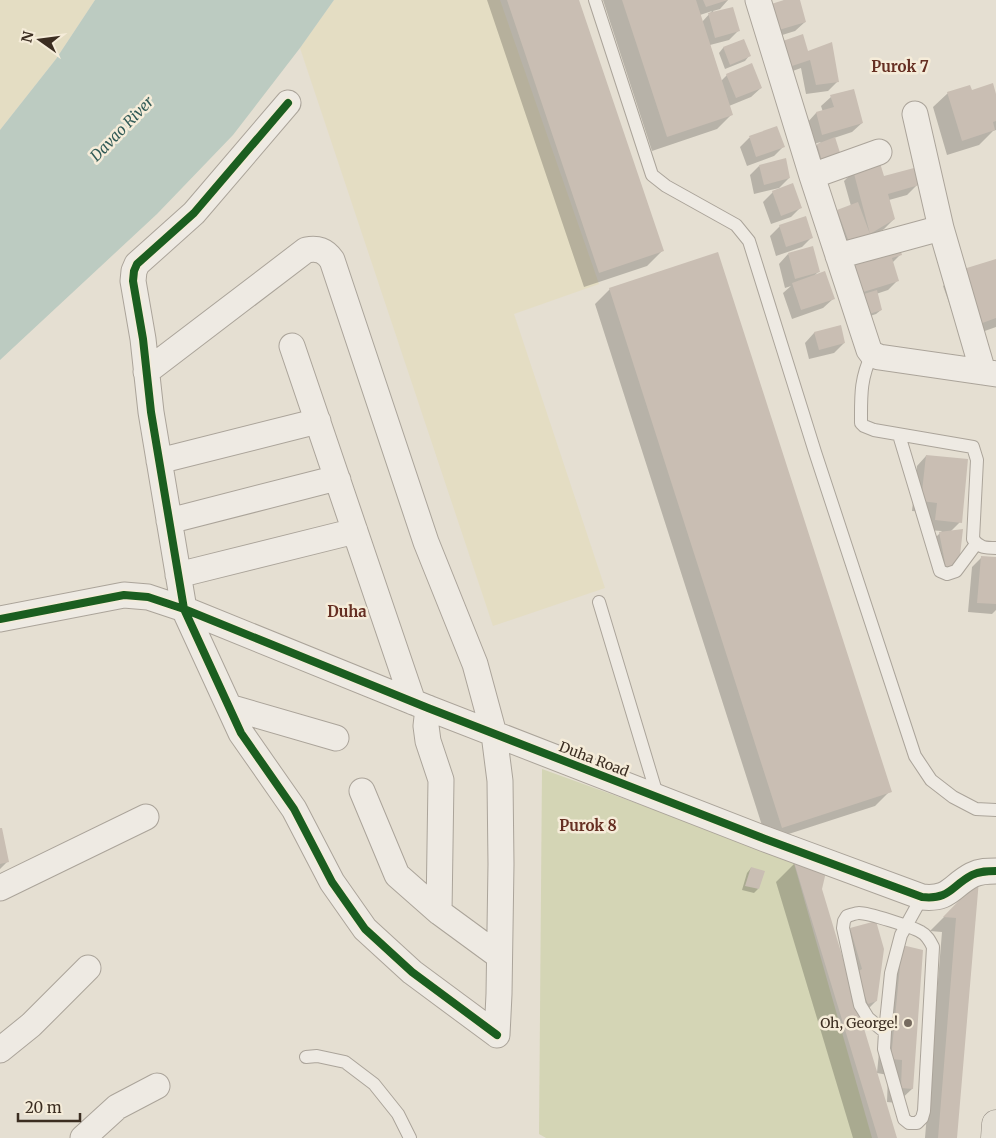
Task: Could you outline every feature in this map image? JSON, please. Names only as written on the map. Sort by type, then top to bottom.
[{"type":"main road","points":[[995,1138],[996,1124]]},
{"type":"street","points":[[758,0],[812,176],[872,354],[878,357],[990,373],[941,228],[915,114]]},
{"type":"street","points":[[146,372],[306,250],[314,248],[328,254],[335,269],[426,542],[475,664],[494,734],[500,781],[501,864],[497,1035],[412,972],[364,929],[332,882],[294,809],[241,733],[184,609],[159,461],[146,372],[143,339],[133,281],[134,270],[137,264],[194,212],[288,104]]},
{"type":"street","points":[[812,176],[879,152]]},
{"type":"street","points":[[838,256],[941,228]]},
{"type":"street","points":[[292,346],[355,530],[420,705],[428,741],[441,780],[439,912]]},
{"type":"street","points":[[159,461],[318,421]]},
{"type":"street","points":[[169,521],[329,480],[338,480]]},
{"type":"street","points":[[178,576],[355,530]]},
{"type":"street","name":"Duha Road","points":[[0,619],[124,596],[148,597],[184,609],[420,705],[658,798],[922,897],[944,896],[972,875],[996,871]]},
{"type":"street","points":[[229,707],[336,738]]},
{"type":"street","points":[[362,791],[397,876],[439,912],[499,956]]},
{"type":"street","points":[[0,888],[146,817]]},
{"type":"street","points":[[0,1050],[31,1025],[88,968]]},
{"type":"street","points":[[83,1138],[117,1107],[156,1086]]},
{"type":"lane","points":[[595,0],[652,175],[666,186],[736,225],[749,241],[815,452],[915,756],[931,780],[952,797],[976,809],[996,810]]},
{"type":"lane","points":[[872,354],[864,370],[861,390],[861,423],[874,430],[973,447],[977,460],[972,539],[982,547],[996,548]]},
{"type":"lane","points":[[899,435],[940,571],[947,574],[956,571],[976,544]]},
{"type":"lane","points":[[599,602],[658,798]]},
{"type":"lane","points":[[884,1032],[868,1018],[860,1005],[843,928],[847,916],[859,913],[906,925],[923,932],[929,938],[933,947],[924,1111],[918,1123],[910,1124],[904,1119],[884,1049],[884,1032],[891,973],[901,936],[906,925],[922,897]]},
{"type":"lane","points":[[306,1057],[317,1056],[345,1062],[374,1084],[398,1114],[410,1138]]},
{"type":"shaded area","points":[[0,0],[95,0],[56,59],[0,130]]},
{"type":"shaded area","points":[[334,0],[500,0],[599,284],[514,314],[605,588],[493,626],[300,48]]},
{"type":"green space","points":[[542,769],[793,860],[872,1138],[546,1138],[539,1134]]},
{"type":"water","name":"Davao River","points":[[95,0],[334,0],[300,48],[233,135],[157,214],[0,360],[0,130],[56,59]]},
{"type":"building","points":[[507,0],[579,0],[664,251],[599,273]]},
{"type":"building","points":[[622,0],[696,0],[733,115],[667,137]]},
{"type":"building","points":[[703,0],[728,0],[706,7]]},
{"type":"building","points":[[784,0],[800,0],[806,22],[772,32],[765,6]]},
{"type":"building","points":[[733,7],[740,31],[715,38],[708,13]]},
{"type":"building","points":[[803,34],[808,51],[832,42],[839,82],[816,85],[810,60],[786,68],[777,43]]},
{"type":"building","points":[[744,39],[751,56],[730,65],[723,47]]},
{"type":"building","points":[[752,63],[762,88],[736,98],[726,74]]},
{"type":"building","points":[[993,83],[996,94],[996,121],[993,122],[995,130],[962,141],[947,92],[970,85],[972,90]]},
{"type":"building","points":[[854,89],[863,123],[822,135],[816,112],[834,107],[830,95]]},
{"type":"building","points":[[777,126],[785,147],[756,157],[749,136]]},
{"type":"building","points":[[835,137],[841,156],[823,164],[817,144]]},
{"type":"building","points":[[786,158],[790,178],[764,185],[759,165]]},
{"type":"building","points":[[880,163],[884,176],[914,168],[919,185],[888,194],[895,219],[870,234],[853,170]]},
{"type":"building","points":[[793,183],[802,208],[781,216],[772,191]]},
{"type":"building","points":[[858,202],[870,234],[849,242],[837,210]]},
{"type":"building","points":[[806,216],[813,238],[786,247],[779,225]]},
{"type":"building","points":[[899,245],[902,255],[892,258],[899,281],[857,294],[847,262]]},
{"type":"building","points":[[813,246],[820,272],[795,279],[788,253]]},
{"type":"building","points":[[718,252],[892,792],[782,828],[609,288]]},
{"type":"building","points":[[996,259],[996,318],[977,325],[957,271]]},
{"type":"building","points":[[825,271],[835,299],[801,310],[792,283]]},
{"type":"building","points":[[877,290],[882,310],[863,316],[857,296]]},
{"type":"building","points":[[841,325],[845,343],[819,350],[814,332]]},
{"type":"building","points":[[926,455],[968,459],[962,523],[935,520],[937,503],[921,501]]},
{"type":"building","points":[[963,529],[959,564],[946,568],[939,532]]},
{"type":"building","points":[[981,556],[996,557],[996,604],[977,603]]},
{"type":"building","points":[[0,828],[2,828],[9,862],[0,864]]},
{"type":"building","points":[[794,862],[826,872],[822,889],[897,1138],[878,1138]]},
{"type":"building","points":[[751,867],[765,871],[759,889],[745,886]]},
{"type":"building","points":[[979,880],[957,1138],[938,1138],[956,918],[943,917]]},
{"type":"building","points":[[876,921],[884,949],[877,1001],[868,1004],[855,973],[862,969],[850,928]]},
{"type":"building","points":[[902,945],[923,950],[913,1089],[901,1088],[902,1060],[891,1059]]},
{"type":"cycle path","points":[[288,103],[194,213],[137,264],[134,271],[133,281],[143,339],[151,412],[184,609],[241,733],[294,809],[332,882],[365,929],[412,972],[497,1035]]},
{"type":"cycle path","points":[[0,619],[124,595],[148,597],[184,609],[428,708],[765,839],[922,897],[945,894],[972,875],[996,871]]},
{"type":"place","name":"Oh, George!","points":[[908,1023]]},
{"type":"district","name":"Purok 7","points":[[900,67]]},
{"type":"district","name":"Duha","points":[[347,612]]},
{"type":"district","name":"Purok 8","points":[[588,826]]}]
